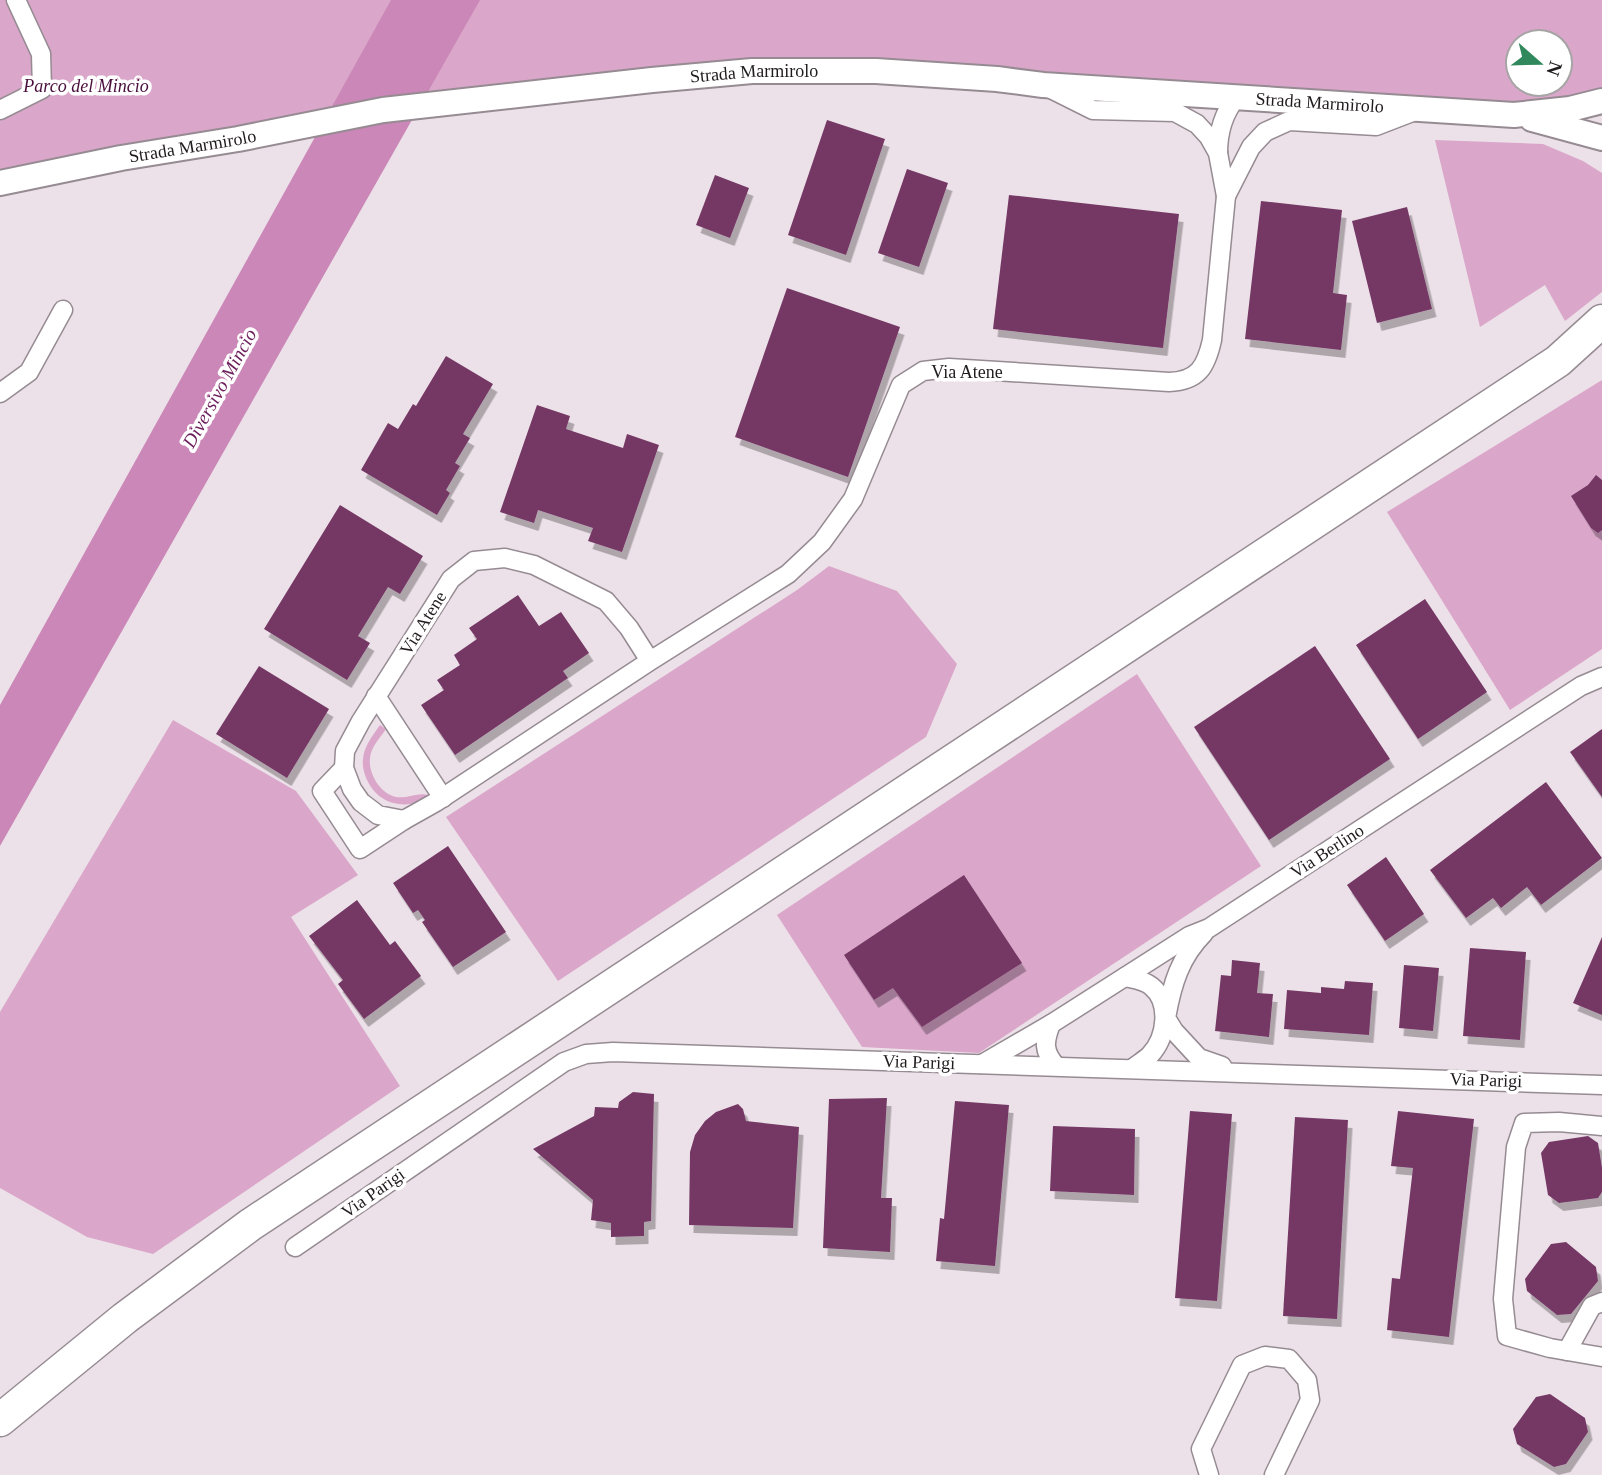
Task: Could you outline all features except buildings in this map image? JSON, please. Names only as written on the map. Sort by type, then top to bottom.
[{"type":"highway","points":[[0,1420],[114,1326],[250,1225],[1558,361],[1602,321]]},
{"type":"highway","points":[[1558,361],[1602,341]]},
{"type":"main road","name":"Strada Marmirolo","points":[[0,183],[383,110],[752,71],[876,71],[997,79],[1043,85],[1514,115],[1570,109],[1602,101]]},
{"type":"main road","name":"Strada Marmirolo","points":[[1514,115],[1602,138]]},
{"type":"street","points":[[0,110],[42,89],[41,54],[16,0]]},
{"type":"street","name":"Via Atene","points":[[650,661],[629,628],[606,601],[534,565],[505,558],[474,561],[451,579],[376,696],[345,751],[344,768],[322,791],[360,849],[788,574],[822,542],[853,499],[901,385],[923,371],[949,368],[1169,382],[1183,381],[1198,373],[1208,358],[1212,340],[1226,196],[1218,153],[1197,124],[1175,112],[1093,110],[1043,85]]},
{"type":"street","points":[[1218,153],[1220,128],[1228,108],[1236,98]]},
{"type":"street","name":"Via Atene","points":[[1226,196],[1251,147],[1265,132],[1289,121],[1376,126],[1419,110]]},
{"type":"street","points":[[0,393],[30,372],[63,310]]},
{"type":"street","name":"Via Berlino","points":[[982,1065],[1189,936],[1209,928],[1581,686],[1602,677]]},
{"type":"street","points":[[376,696],[443,798]]},
{"type":"street","points":[[344,768],[360,802],[378,815],[404,820]]},
{"type":"street","points":[[1133,1069],[1150,1055],[1160,1041],[1179,967],[1191,946],[1209,928]]},
{"type":"street","points":[[1125,977],[1152,986],[1161,999],[1166,1018],[1174,1031],[1199,1058],[1238,1071]]},
{"type":"street","points":[[1051,1024],[1045,1040],[1045,1049],[1056,1066]]},
{"type":"street","name":"Via Parigi","points":[[295,1247],[564,1062],[586,1054],[613,1052],[1238,1071],[1602,1085]]},
{"type":"street","points":[[1602,1126],[1559,1122],[1524,1123],[1516,1147],[1503,1299],[1507,1336],[1602,1357]]},
{"type":"street","points":[[1567,1351],[1592,1306],[1602,1302]]},
{"type":"street","points":[[1209,1475],[1201,1449],[1242,1365],[1265,1356],[1289,1359],[1307,1380],[1310,1400],[1274,1475]]},
{"type":"green space","name":"Parco del Mincio","points":[[0,0],[1602,0],[1602,101],[1570,109],[997,79],[608,85],[0,188]]},
{"type":"green space","points":[[1435,140],[1543,144],[1583,161],[1602,173],[1602,292],[1565,321],[1545,285],[1480,327]]},
{"type":"green space","points":[[1602,380],[1602,649],[1510,710],[1387,512]]},
{"type":"green space","points":[[829,566],[897,591],[957,664],[926,737],[558,981],[446,817],[797,590]]},
{"type":"green space","points":[[1137,674],[1261,866],[979,1053],[862,1047],[777,915]]},
{"type":"green space","points":[[173,720],[296,791],[358,875],[291,917],[400,1086],[153,1254],[87,1237],[0,1188],[0,1012]]},
{"type":"green space","points":[[380,725],[386,729],[374,746],[370,758],[371,770],[377,782],[390,795],[400,797],[424,794],[428,795],[427,800],[409,804],[393,803],[378,795],[372,788],[364,772],[363,759],[367,745]]},
{"type":"water","name":"Diversivo Mincio","points":[[391,0],[480,0],[0,846],[0,705]]}]
